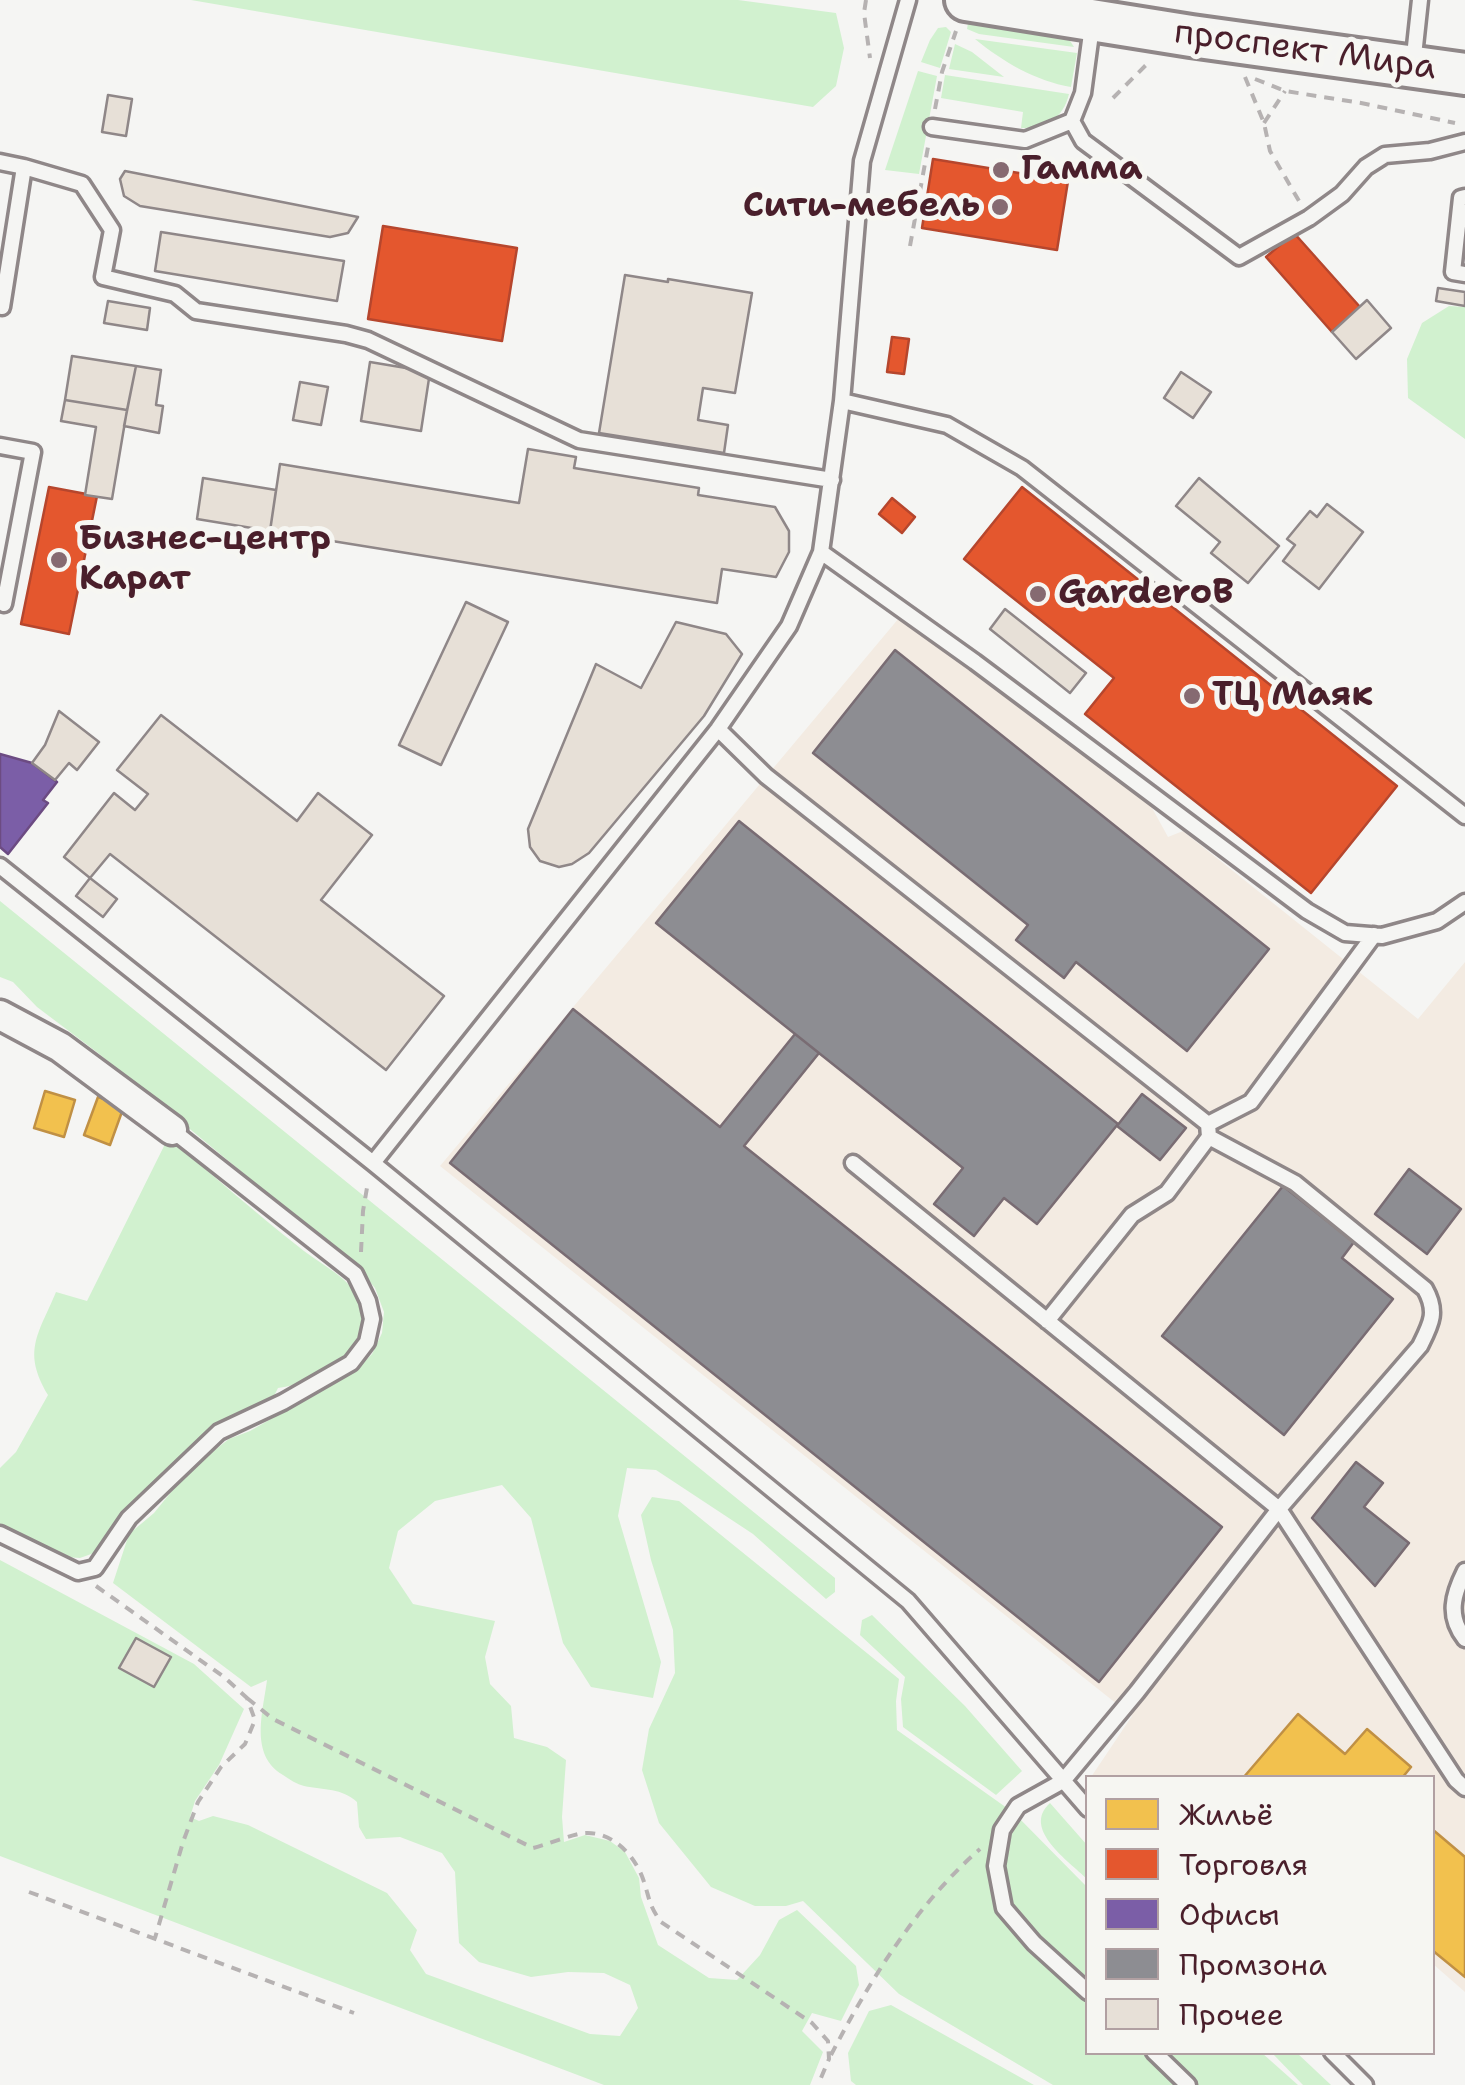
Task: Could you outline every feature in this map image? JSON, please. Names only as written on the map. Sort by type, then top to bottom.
[{"type":"main road","name":"проспект Мира","points":[[966,0],[1092,20],[1140,33],[1465,74]]},
{"type":"street","points":[[0,1015],[60,1047],[172,1130]]},
{"type":"lane","points":[[373,1163],[718,729],[789,626],[821,552],[842,401],[862,160],[908,0]]},
{"type":"lane","points":[[1413,66],[1420,0]]},
{"type":"lane","points":[[932,127],[1025,140],[1072,120],[1083,92],[1092,20]]},
{"type":"lane","points":[[1072,120],[1083,140],[1239,256],[1309,218],[1385,154],[1465,142]]},
{"type":"lane","points":[[0,162],[82,184],[112,230],[104,277],[175,294],[196,311],[368,340],[579,440],[832,480]]},
{"type":"lane","points":[[2,307],[24,167]]},
{"type":"lane","points":[[1465,197],[1461,198],[1453,272],[1465,274]]},
{"type":"lane","points":[[842,401],[946,425],[1022,468],[1465,816]]},
{"type":"lane","points":[[0,446],[33,452],[4,604]]},
{"type":"lane","points":[[821,552],[1306,910],[1345,933],[1382,936],[1438,921],[1465,902]]},
{"type":"lane","points":[[718,729],[766,776],[1208,1131],[1295,1183],[1425,1289],[1432,1302],[1432,1320],[1420,1346],[1279,1510],[1063,1781],[1018,1806],[1002,1830],[996,1866],[1004,1908],[1034,1943],[1085,1989]]},
{"type":"lane","points":[[0,866],[373,1163],[908,1601],[1085,1806]]},
{"type":"lane","points":[[1047,1321],[1132,1215],[1167,1193],[1208,1131],[1251,1102],[1374,935]]},
{"type":"lane","points":[[0,1534],[78,1572],[95,1568],[129,1518],[218,1432],[283,1402],[352,1363],[367,1342],[372,1319],[355,1274],[172,1130]]},
{"type":"lane","points":[[853,1163],[1279,1510],[1456,1780],[1465,1788]]},
{"type":"lane","points":[[1465,1571],[1454,1595],[1456,1628],[1465,1640]]},
{"type":"lane","points":[[1157,2055],[1188,2085]]},
{"type":"lane","points":[[1335,2055],[1365,2085]]},
{"type":"path","points":[[866,0],[870,58]]},
{"type":"path","points":[[1113,98],[1140,33]]},
{"type":"path","points":[[1309,218],[1270,151],[1264,122],[1244,75],[1285,91],[1465,125]]},
{"type":"path","points":[[1264,122],[1285,91]]},
{"type":"path","points":[[355,1274],[362,1251],[363,1211],[373,1163]]},
{"type":"path","points":[[78,1572],[224,1677],[273,1719],[533,1848],[585,1833],[611,1838],[626,1850],[661,1922],[812,2023],[828,2041],[828,2059]]},
{"type":"path","points":[[155,1938],[198,1802],[221,1767],[245,1744],[255,1720],[248,1698]]},
{"type":"path","points":[[818,2085],[865,1992],[912,1924],[958,1869],[1002,1830]]},
{"type":"path","points":[[29,1892],[354,2014]]},
{"type":"shaded area","points":[[899,618],[1151,806],[1168,837],[1183,831],[1418,1019],[1465,962],[1465,1992],[1435,1966],[1435,1775],[1092,1775],[1132,1716],[440,1166]]},
{"type":"green space","points":[[191,0],[738,0],[836,13],[844,48],[836,86],[813,107]]},
{"type":"green space","points":[[968,23],[1067,36],[1074,47],[979,34],[967,29]]},
{"type":"green space","points":[[946,27],[951,32],[940,68],[921,62],[938,28]]},
{"type":"green space","points":[[975,39],[1077,53],[1071,87],[1020,69]]},
{"type":"green space","points":[[955,44],[972,52],[1004,77],[949,69]]},
{"type":"green space","points":[[918,71],[937,76],[919,174],[885,170]]},
{"type":"green space","points":[[945,75],[1069,94],[1058,116],[1038,126],[1021,128],[1023,112],[941,98]]},
{"type":"green space","points":[[1449,306],[1465,307],[1465,439],[1408,398],[1407,359],[1422,323]]},
{"type":"green space","points":[[0,901],[835,1578],[835,1592],[826,1599],[753,1534],[656,1470],[627,1468],[618,1516],[661,1662],[653,1698],[591,1687],[563,1643],[531,1518],[502,1485],[435,1501],[398,1531],[389,1568],[413,1604],[495,1621],[485,1657],[490,1684],[511,1706],[514,1738],[547,1747],[566,1760],[564,1842],[585,1835],[610,1841],[625,1852],[639,1878],[641,1897],[658,1945],[709,1978],[737,1980],[760,1955],[779,1920],[797,1910],[856,1966],[859,1985],[841,2021],[812,2013],[802,2031],[823,2052],[810,2085],[604,2085],[0,1856],[0,1560],[194,1664],[244,1709],[190,1817],[199,1821],[213,1816],[248,1825],[387,1893],[417,1930],[410,1950],[426,1974],[590,2034],[620,2036],[638,2008],[630,1985],[604,1973],[531,1977],[479,1962],[459,1943],[455,1872],[442,1853],[400,1837],[366,1839],[359,1827],[357,1802],[351,1797],[304,1786],[272,1766],[262,1745],[261,1732],[267,1680],[251,1687],[113,1583],[129,1534],[154,1513],[189,1470],[229,1439],[356,1370],[372,1354],[382,1333],[384,1312],[375,1288],[359,1269],[37,1007],[13,982],[0,977]]},
{"type":"green space","points":[[168,1138],[282,1234],[346,1281],[363,1306],[363,1336],[352,1353],[335,1366],[300,1383],[278,1388],[271,1402],[217,1427],[128,1512],[94,1553],[66,1557],[0,1526],[0,1468],[16,1452],[48,1395],[34,1354],[56,1292],[87,1301]]},
{"type":"green space","points":[[652,1497],[679,1501],[899,1679],[897,1730],[1014,1813],[1085,1885],[1085,2055],[1264,2055],[1298,2085],[1053,2085],[899,1994],[803,1901],[786,1906],[755,1906],[711,1887],[659,1823],[642,1770],[649,1729],[675,1673],[673,1630],[641,1515]]},
{"type":"green space","points":[[872,1615],[965,1706],[1022,1771],[996,1795],[903,1727],[901,1699],[905,1677],[860,1635],[862,1620]]},
{"type":"green space","points":[[1050,1803],[1085,1843],[1085,1877],[1044,1834],[1043,1813]]},
{"type":"green space","points":[[891,2005],[1034,2085],[856,2085],[851,2081],[848,2053],[869,2011]]},
{"type":"green space","points":[[1274,2055],[1299,2055],[1331,2085],[1303,2085]]},
{"type":"building: Жильё","points":[[45,1091],[75,1100],[64,1137],[34,1128]]},
{"type":"building: Жильё","points":[[98,1097],[124,1106],[110,1145],[84,1135]]},
{"type":"building: Жильё","points":[[1298,1714],[1345,1754],[1367,1729],[1411,1767],[1404,1775],[1246,1775]]},
{"type":"building: Жильё","points":[[1435,1832],[1465,1857],[1465,1977],[1435,1952]]},
{"type":"building: Торговля","points":[[933,159],[1068,181],[1057,250],[922,228]]},
{"type":"building: Торговля","points":[[383,226],[517,248],[502,341],[368,319]]},
{"type":"building: Торговля","points":[[1294,233],[1360,307],[1332,332],[1266,257]]},
{"type":"building: Торговля","points":[[892,337],[909,339],[904,374],[887,372]]},
{"type":"building: Торговля","name":"Бизнес-центр Карат","points":[[49,487],[97,496],[69,634],[21,624]]},
{"type":"building: Торговля","name":"ТЦ Маяк","points":[[1022,487],[1397,786],[1311,893],[1085,714],[1114,678],[964,559]]},
{"type":"building: Торговля","points":[[892,498],[915,517],[902,533],[879,514]]},
{"type":"building: Офисы","points":[[0,754],[32,763],[57,782],[43,800],[48,803],[8,854],[0,847]]},
{"type":"building: Промзона","points":[[895,650],[1269,949],[1187,1051],[1076,962],[1064,978],[1016,940],[1028,925],[813,753]]},
{"type":"building: Промзона","points":[[739,821],[1118,1124],[1037,1224],[1004,1198],[974,1236],[934,1204],[963,1168],[656,923]]},
{"type":"building: Промзона","points":[[573,1009],[720,1127],[795,1034],[819,1053],[744,1146],[1222,1527],[1099,1682],[450,1163]]},
{"type":"building: Промзона","points":[[1142,1094],[1186,1128],[1160,1160],[1117,1126]]},
{"type":"building: Промзона","points":[[1409,1169],[1461,1209],[1427,1254],[1375,1214]]},
{"type":"building: Промзона","points":[[1283,1186],[1354,1242],[1342,1258],[1393,1299],[1284,1435],[1162,1336]]},
{"type":"building: Промзона","points":[[1356,1462],[1383,1483],[1364,1507],[1409,1543],[1375,1586],[1312,1518]]},
{"type":"building: Прочее","points":[[108,95],[132,99],[126,136],[102,132]]},
{"type":"building: Прочее","points":[[125,171],[358,217],[348,233],[330,237],[140,206],[124,196],[120,179]]},
{"type":"building: Прочее","points":[[161,232],[344,261],[337,301],[155,271]]},
{"type":"building: Прочее","points":[[625,275],[752,293],[735,393],[703,388],[698,420],[728,425],[724,453],[599,433]]},
{"type":"building: Прочее","points":[[1438,288],[1465,292],[1465,306],[1436,301]]},
{"type":"building: Прочее","points":[[1367,300],[1391,328],[1356,359],[1332,332]]},
{"type":"building: Прочее","points":[[108,301],[150,308],[147,330],[104,323]]},
{"type":"building: Прочее","points":[[72,356],[136,366],[127,410],[65,400]]},
{"type":"building: Прочее","points":[[370,362],[430,372],[421,431],[361,421]]},
{"type":"building: Прочее","points":[[136,366],[161,370],[156,405],[163,406],[159,433],[124,426]]},
{"type":"building: Прочее","points":[[1181,372],[1211,392],[1193,418],[1164,398]]},
{"type":"building: Прочее","points":[[300,382],[328,387],[321,425],[293,420]]},
{"type":"building: Прочее","points":[[65,400],[127,410],[112,499],[85,495],[96,427],[61,421]]},
{"type":"building: Прочее","points":[[528,449],[576,457],[574,468],[699,488],[698,495],[775,507],[789,531],[789,552],[776,577],[722,569],[717,603],[270,531],[280,464],[519,503]]},
{"type":"building: Прочее","points":[[203,478],[276,490],[270,531],[197,519]]},
{"type":"building: Прочее","points":[[1199,478],[1279,546],[1248,583],[1211,553],[1220,542],[1176,506]]},
{"type":"building: Прочее","points":[[1327,504],[1363,532],[1319,589],[1283,561],[1295,545],[1287,539],[1310,511],[1317,517]]},
{"type":"building: Прочее","points":[[466,602],[508,622],[441,765],[399,745]]},
{"type":"building: Прочее","points":[[1005,609],[1086,673],[1070,693],[990,629]]},
{"type":"building: Прочее","points":[[676,622],[726,634],[742,654],[704,716],[589,853],[559,867],[540,861],[530,847],[528,829],[596,664],[641,688]]},
{"type":"building: Прочее","points":[[59,711],[99,742],[77,770],[69,763],[55,780],[32,763],[45,745]]},
{"type":"building: Прочее","points":[[161,715],[297,821],[318,793],[372,835],[321,900],[444,996],[386,1070],[110,854],[90,878],[64,857],[114,793],[135,810],[148,794],[117,770]]},
{"type":"building: Прочее","points":[[90,878],[117,899],[103,917],[76,896]]},
{"type":"building: Прочее","points":[[136,1638],[171,1657],[154,1687],[119,1668]]},
{"type":"place","name":"Гамма","points":[[1001,170]]},
{"type":"place","name":"Сити-мебель","points":[[1000,207]]},
{"type":"place","name":"Бизнес-центр Карат","points":[[59,560]]},
{"type":"place","name":"GarderoB","points":[[1038,594]]},
{"type":"place","name":"ТЦ Маяк","points":[[1192,696]]}]
